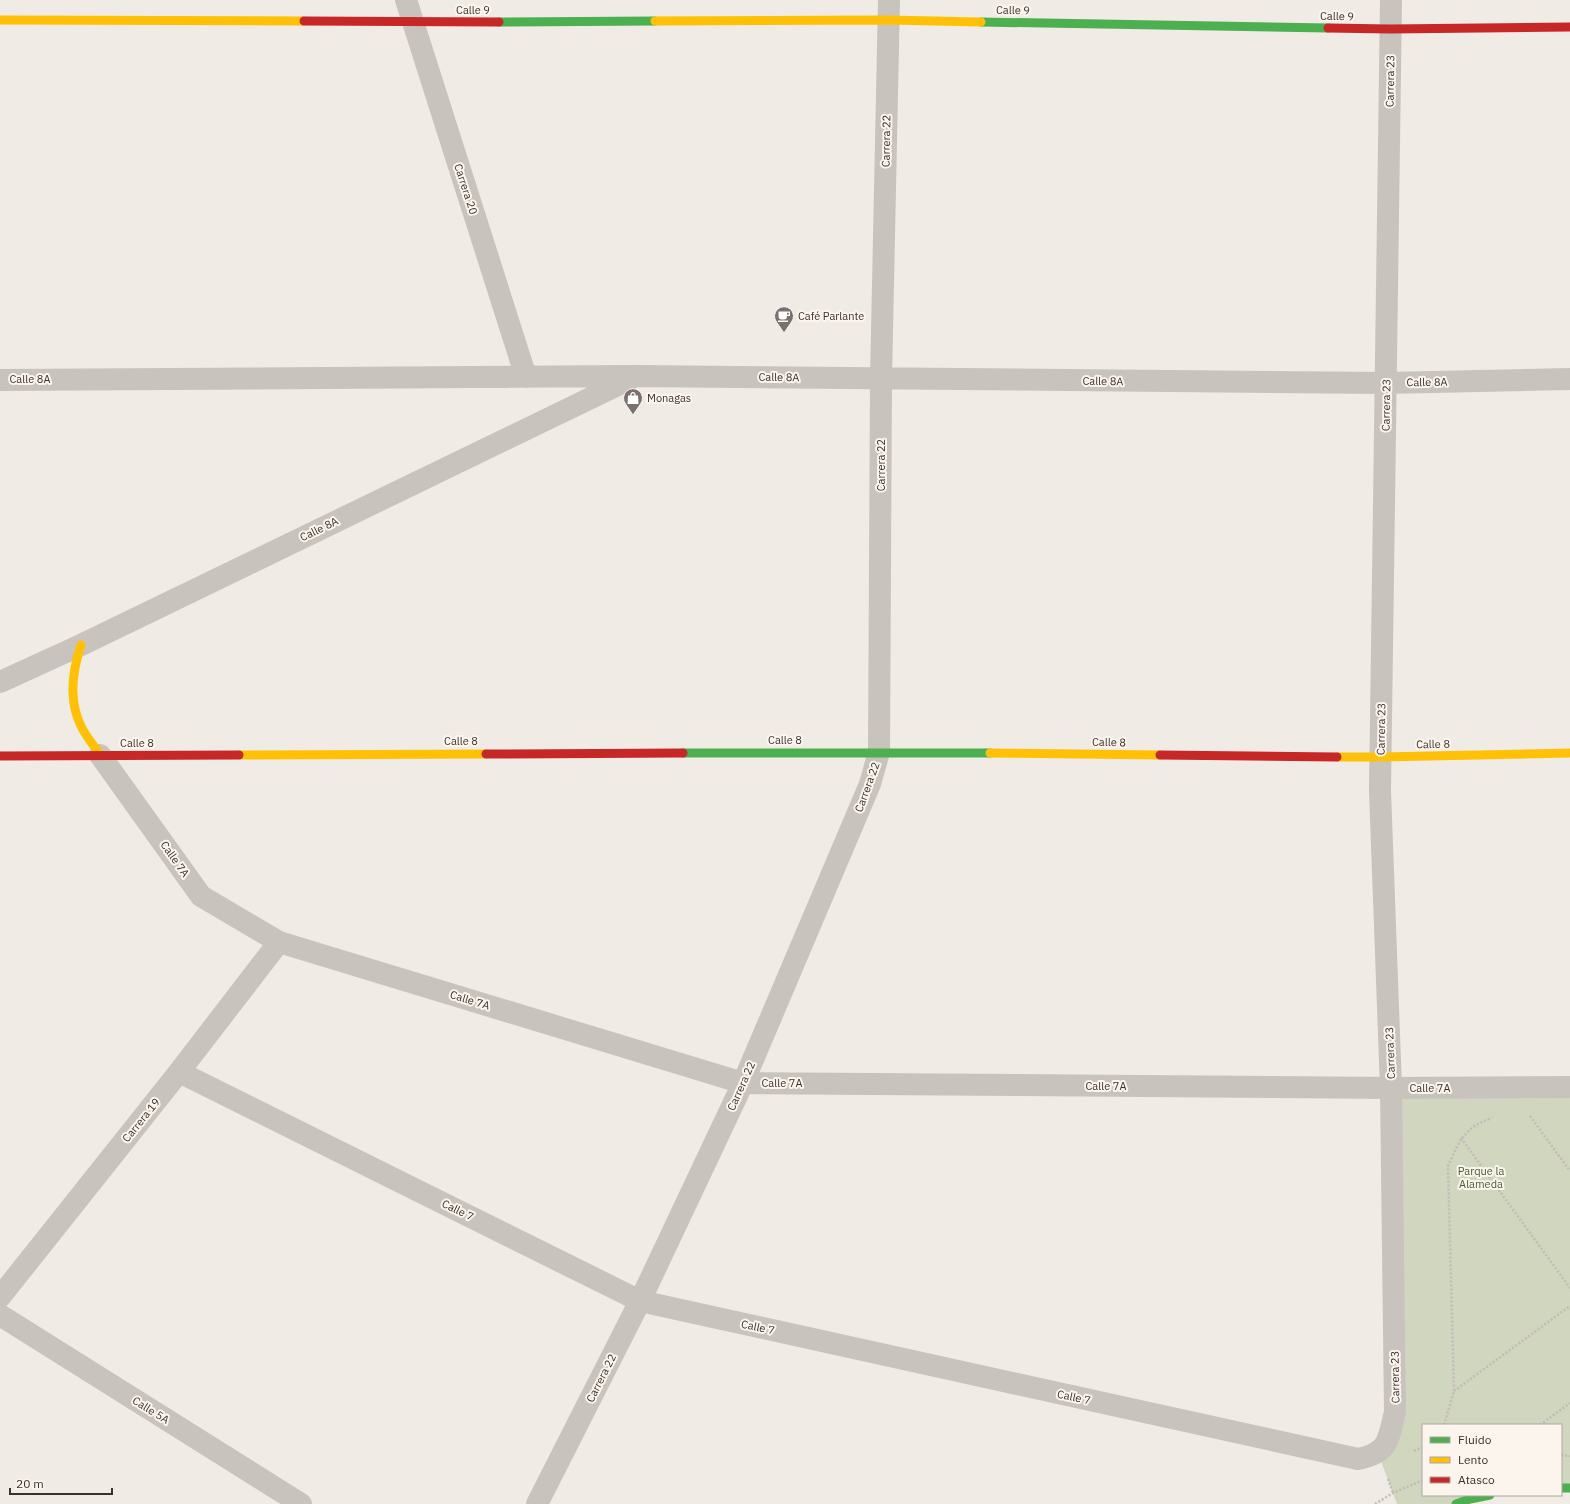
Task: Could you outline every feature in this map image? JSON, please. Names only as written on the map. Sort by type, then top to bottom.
[{"type":"street","name":"Carrera 20","points":[[406,0],[526,377]]},
{"type":"street","name":"Carrera 23","points":[[1378,1453],[1388,1440],[1395,1412],[1391,1088],[1380,791],[1391,0]]},
{"type":"street","name":"Calle 9","points":[[0,20],[413,22],[889,10],[1390,29],[1570,26]]},
{"type":"street","name":"Carrera 22","points":[[537,1504],[640,1301],[743,1083],[870,784],[879,752],[881,379],[889,10]]},
{"type":"street","name":"Calle 8A","points":[[0,682],[81,645],[637,376]]},
{"type":"street","name":"Calle 8A","points":[[0,380],[637,376],[1386,383],[1570,379]]},
{"type":"street","points":[[81,645],[74,664],[72,684],[74,704],[80,724],[100,755]]},
{"type":"street","name":"Calle 8","points":[[0,756],[879,752],[1381,757],[1570,753]]},
{"type":"street","name":"Calle 7A","points":[[100,755],[201,896],[279,942],[743,1083],[1391,1088],[1570,1087]]},
{"type":"street","name":"Carrera 19","points":[[0,1297],[179,1072],[279,942]]},
{"type":"street","name":"Calle 7","points":[[179,1072],[640,1301],[1358,1459],[1369,1457],[1378,1453]]},
{"type":"street","name":"Calle 5A","points":[[0,1315],[302,1504]]},
{"type":"street","points":[[1456,1504],[1485,1496]]},
{"type":"path","points":[[1536,1115],[1529,1114],[1570,1171]]},
{"type":"path","points":[[1444,1424],[1454,1391],[1448,1166],[1461,1138],[1481,1122],[1498,1116]]},
{"type":"path","points":[[1461,1138],[1570,1288]]},
{"type":"path","points":[[1454,1391],[1570,1306]]},
{"type":"path","points":[[1541,1424],[1570,1403]]},
{"type":"path","points":[[1375,1504],[1393,1493],[1422,1480]]},
{"type":"green space","name":"Parque la Alameda","points":[[1570,1087],[1570,1488],[1562,1488],[1562,1424],[1422,1424],[1422,1496],[1486,1496],[1456,1504],[1397,1504],[1378,1453],[1388,1440],[1391,1088]]},
{"type":"traffic: fast","points":[[499,22],[655,21]]},
{"type":"traffic: fast","points":[[981,22],[1328,28]]},
{"type":"traffic: fast","points":[[683,753],[990,753]]},
{"type":"traffic: fast","points":[[1562,1488],[1570,1488]]},
{"type":"traffic: fast","points":[[1456,1504],[1485,1496]]},
{"type":"traffic: slow","points":[[0,20],[304,21]]},
{"type":"traffic: slow","points":[[655,21],[888,20],[981,22]]},
{"type":"traffic: slow","points":[[81,645],[75,665],[73,686],[74,706],[83,730],[100,755]]},
{"type":"traffic: slow","points":[[990,753],[1160,755]]},
{"type":"traffic: slow","points":[[1337,757],[1570,753]]},
{"type":"traffic: slow","points":[[239,755],[486,754]]},
{"type":"traffic: jam","points":[[304,21],[499,22]]},
{"type":"traffic: jam","points":[[1328,28],[1390,29],[1570,27]]},
{"type":"traffic: jam","points":[[486,754],[683,753]]},
{"type":"traffic: jam","points":[[0,756],[239,755]]},
{"type":"traffic: jam","points":[[1160,755],[1337,757]]},
{"type":"place","name":"Café Parlante","points":[[784,333]]},
{"type":"place","name":"Monagas","points":[[633,415]]}]
